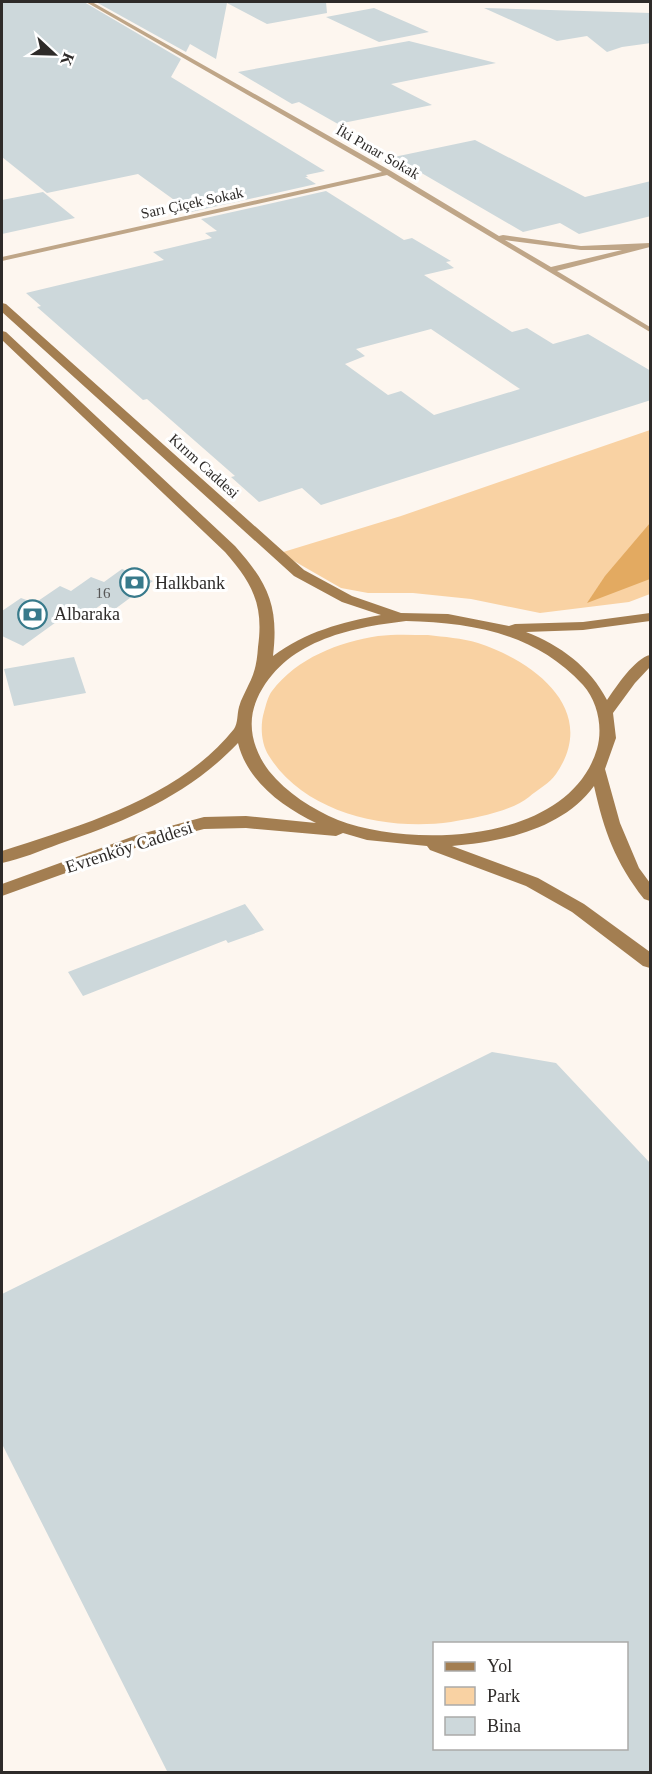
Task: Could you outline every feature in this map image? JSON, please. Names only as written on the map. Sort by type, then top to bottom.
[{"type":"street","name":"Kırım Caddesi","points":[[2,306],[299,573],[347,599],[405,617]]},
{"type":"street","points":[[2,334],[230,549],[256,579],[267,605],[269,620],[262,675]]},
{"type":"street","points":[[405,617],[452,619],[498,628],[536,642],[568,661],[592,684],[607,711],[610,742],[599,772],[573,801],[532,824],[480,838],[423,841],[367,833],[316,816],[277,790],[252,760],[246,743],[244,727],[248,700],[262,675],[292,649],[311,639],[356,624],[405,617]]},
{"type":"street","points":[[498,628],[535,629],[583,626],[651,617]]},
{"type":"street","points":[[607,711],[629,680],[651,658]]},
{"type":"street","name":"Evrenköy Caddesi","points":[[2,857],[82,830],[163,795],[203,769],[230,744],[244,727]]},
{"type":"street","points":[[599,772],[611,823],[631,870],[651,895]]},
{"type":"street","name":"Evrenköy Caddesi","points":[[2,890],[143,839],[204,823],[246,822],[367,833]]},
{"type":"street","points":[[423,841],[532,882],[578,908],[651,961]]},
{"type":"lane","name":"İki Pınar Sokak","points":[[89,2],[388,173],[651,330]]},
{"type":"lane","name":"Sarı Çiçek Sokak","points":[[2,259],[388,173]]},
{"type":"lane","points":[[489,234],[527,242],[563,246],[609,249],[641,247]]},
{"type":"lane","points":[[551,270],[651,245]]},
{"type":"green space","points":[[650,430],[650,594],[629,602],[540,613],[471,599],[413,593],[368,593],[341,588],[280,553],[401,516]]},
{"type":"green space","points":[[384,635],[428,635],[472,641],[499,651],[539,675],[554,691],[565,709],[570,729],[568,751],[556,774],[550,780],[521,802],[502,810],[451,822],[401,824],[350,814],[326,805],[304,792],[285,776],[266,751],[262,728],[268,698],[282,679],[320,653],[348,642]]},
{"type":"shaded area","points":[[650,523],[650,579],[587,603],[605,576]]},
{"type":"building","points":[[2,2],[84,2],[181,59],[171,77],[325,171],[306,175],[308,177],[305,177],[316,184],[191,212],[138,174],[47,193],[2,157]]},
{"type":"building","points":[[96,2],[326,2],[327,13],[267,24],[227,3],[216,59],[190,44],[186,52]]},
{"type":"building","points":[[374,8],[429,32],[379,42],[326,17]]},
{"type":"building","points":[[484,8],[651,13],[651,43],[622,47],[607,52],[587,36],[557,41]]},
{"type":"building","points":[[409,41],[496,63],[391,84],[432,105],[338,124],[299,102],[292,104],[238,72]]},
{"type":"building","points":[[475,140],[585,197],[651,181],[651,216],[579,234],[560,223],[523,232],[394,157]]},
{"type":"building","points":[[326,191],[404,240],[412,238],[451,261],[446,262],[454,268],[424,275],[512,332],[527,328],[553,344],[588,334],[651,371],[651,400],[321,505],[302,488],[259,502],[231,477],[235,476],[147,399],[143,400],[37,307],[41,306],[26,293],[164,260],[153,252],[212,238],[205,233],[217,231],[201,219]],"holes":[[[431,329],[520,389],[434,415],[401,391],[388,395],[345,364],[365,356],[356,349]]]},
{"type":"building","points":[[43,192],[75,218],[2,234],[2,200]]},
{"type":"building","points":[[122,569],[153,581],[115,609],[102,604],[83,618],[70,612],[23,646],[2,636],[2,611],[21,598],[35,603],[60,586],[71,591],[91,577],[104,582]]},
{"type":"building","points":[[74,657],[86,693],[14,706],[4,669]]},
{"type":"building","points":[[245,904],[264,930],[228,943],[226,940],[83,996],[68,972]]},
{"type":"building","points":[[492,1052],[556,1063],[651,1164],[651,1773],[168,1773],[2,1444],[2,1294]]},
{"type":"place","name":"Halkbank","points":[[134,583]]},
{"type":"place","name":"Albaraka","points":[[33,614]]}]
